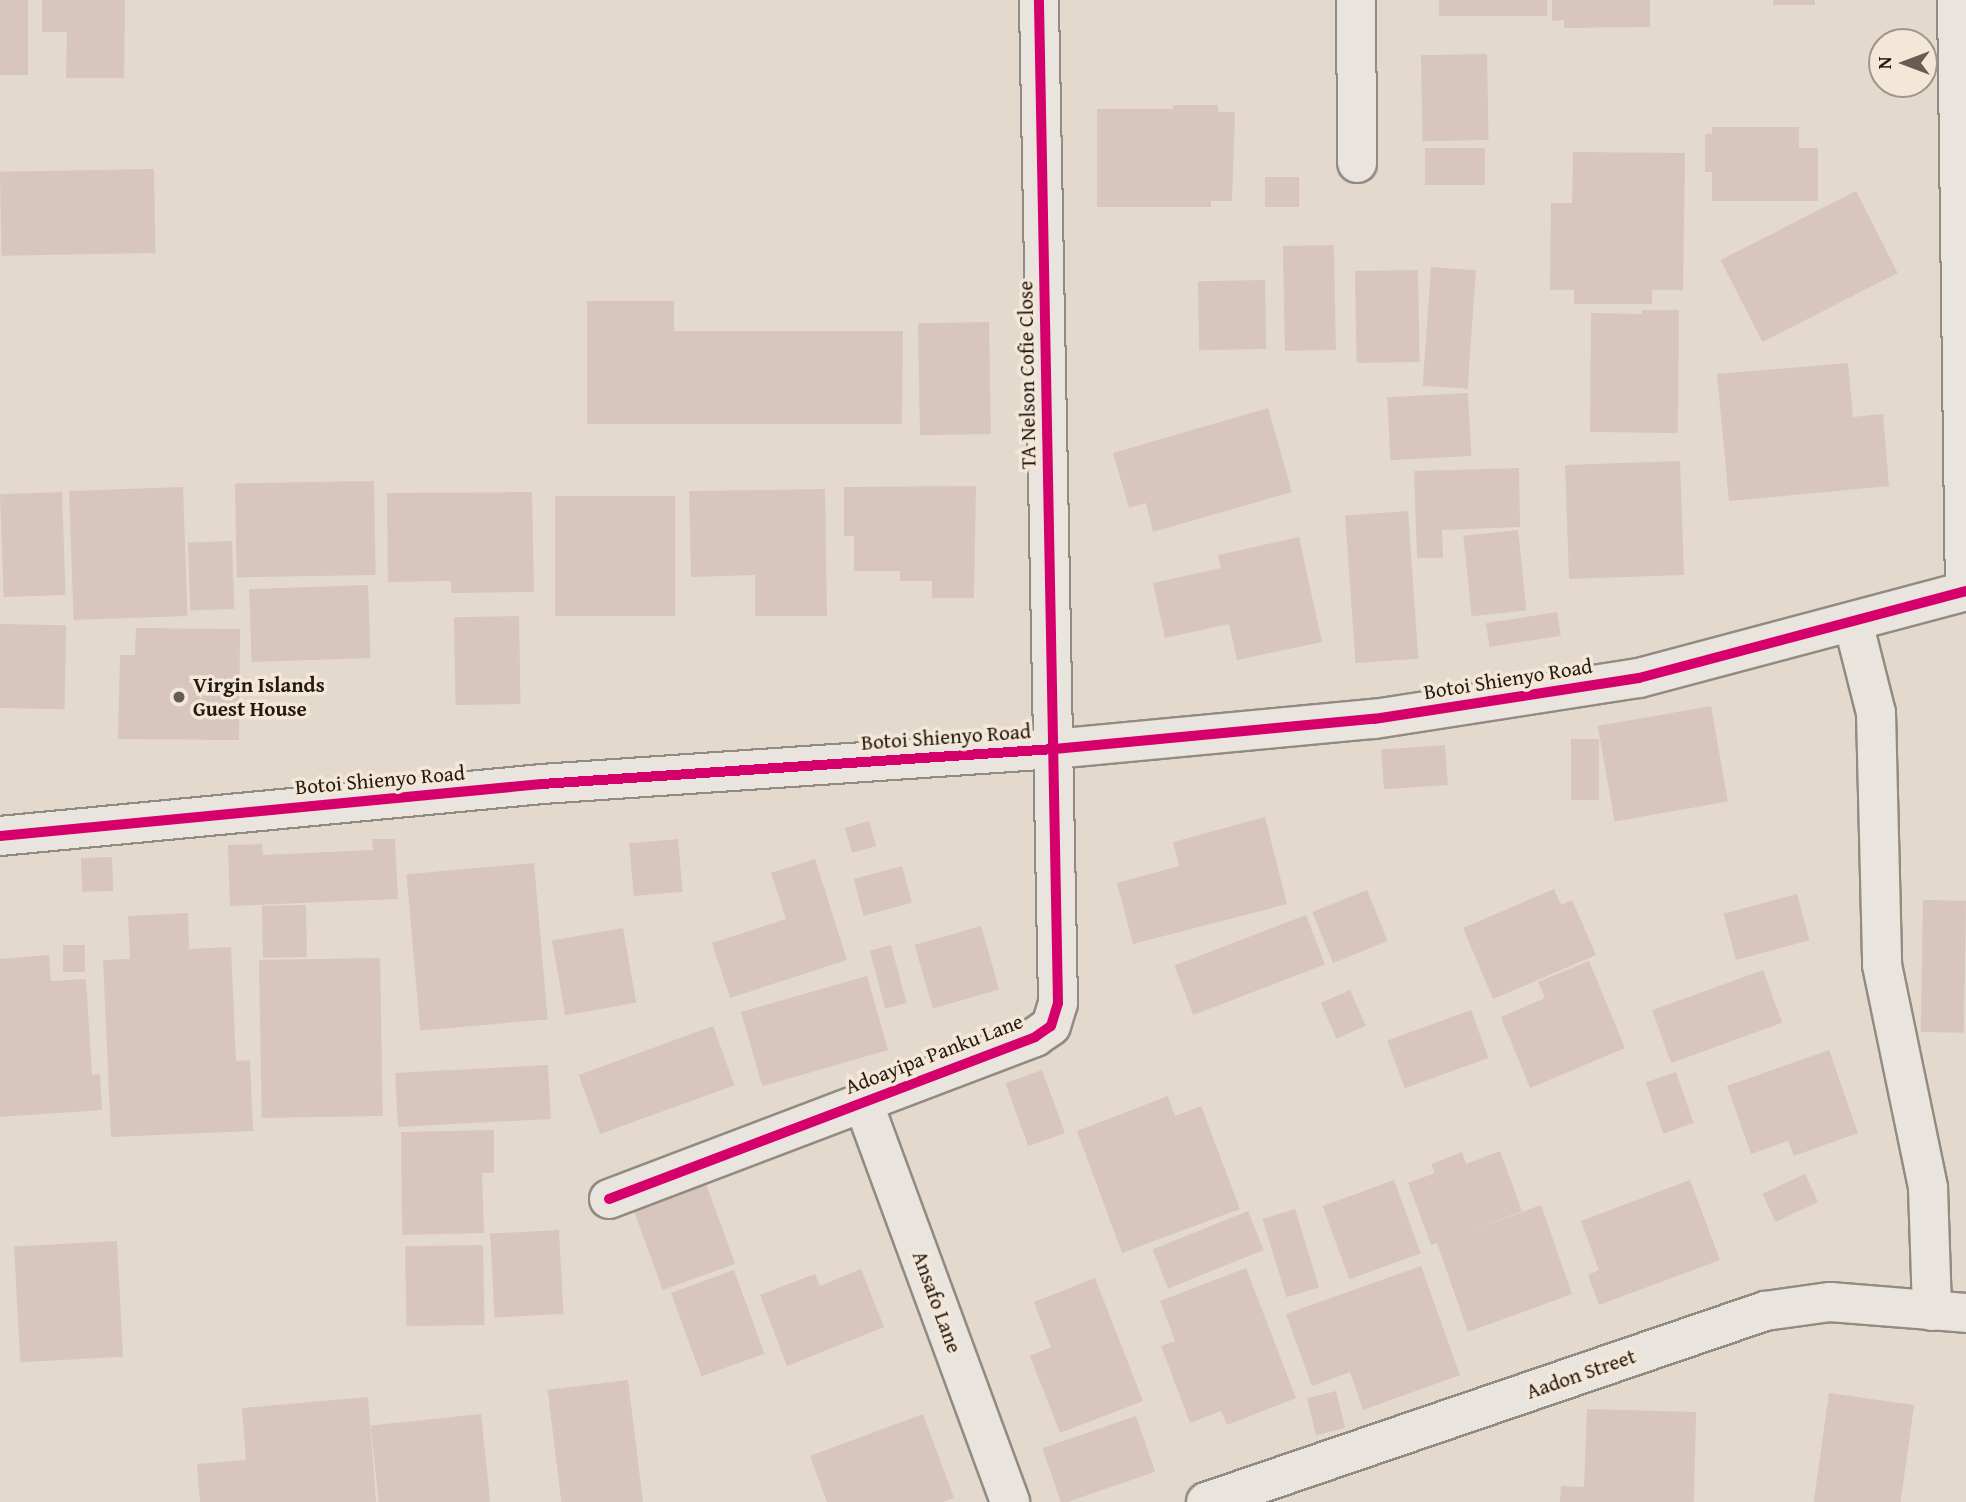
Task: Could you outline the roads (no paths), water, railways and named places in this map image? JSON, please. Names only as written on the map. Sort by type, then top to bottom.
[{"type":"street","name":"TA Nelson Cofie Close","points":[[1039,0],[1054,749]]},
{"type":"street","points":[[1356,0],[1357,163]]},
{"type":"street","points":[[1957,0],[1965,591]]},
{"type":"street","name":"Botoi Shienyo Road","points":[[0,836],[542,784],[1054,749],[1374,719],[1639,678],[1965,591]]},
{"type":"street","points":[[1853,622],[1876,713],[1882,965],[1949,1312]]},
{"type":"street","name":"Adoayipa Panku Lane","points":[[610,1199],[1035,1037],[1051,1026],[1058,1003],[1054,749]]},
{"type":"street","name":"Ansafo Lane","points":[[863,1102],[1010,1502]]},
{"type":"street","name":"Aadon Street","points":[[1212,1501],[1765,1311],[1830,1302],[1949,1312]]},
{"type":"place","name":"Virgin Islands Guest House","points":[[179,697]]}]
